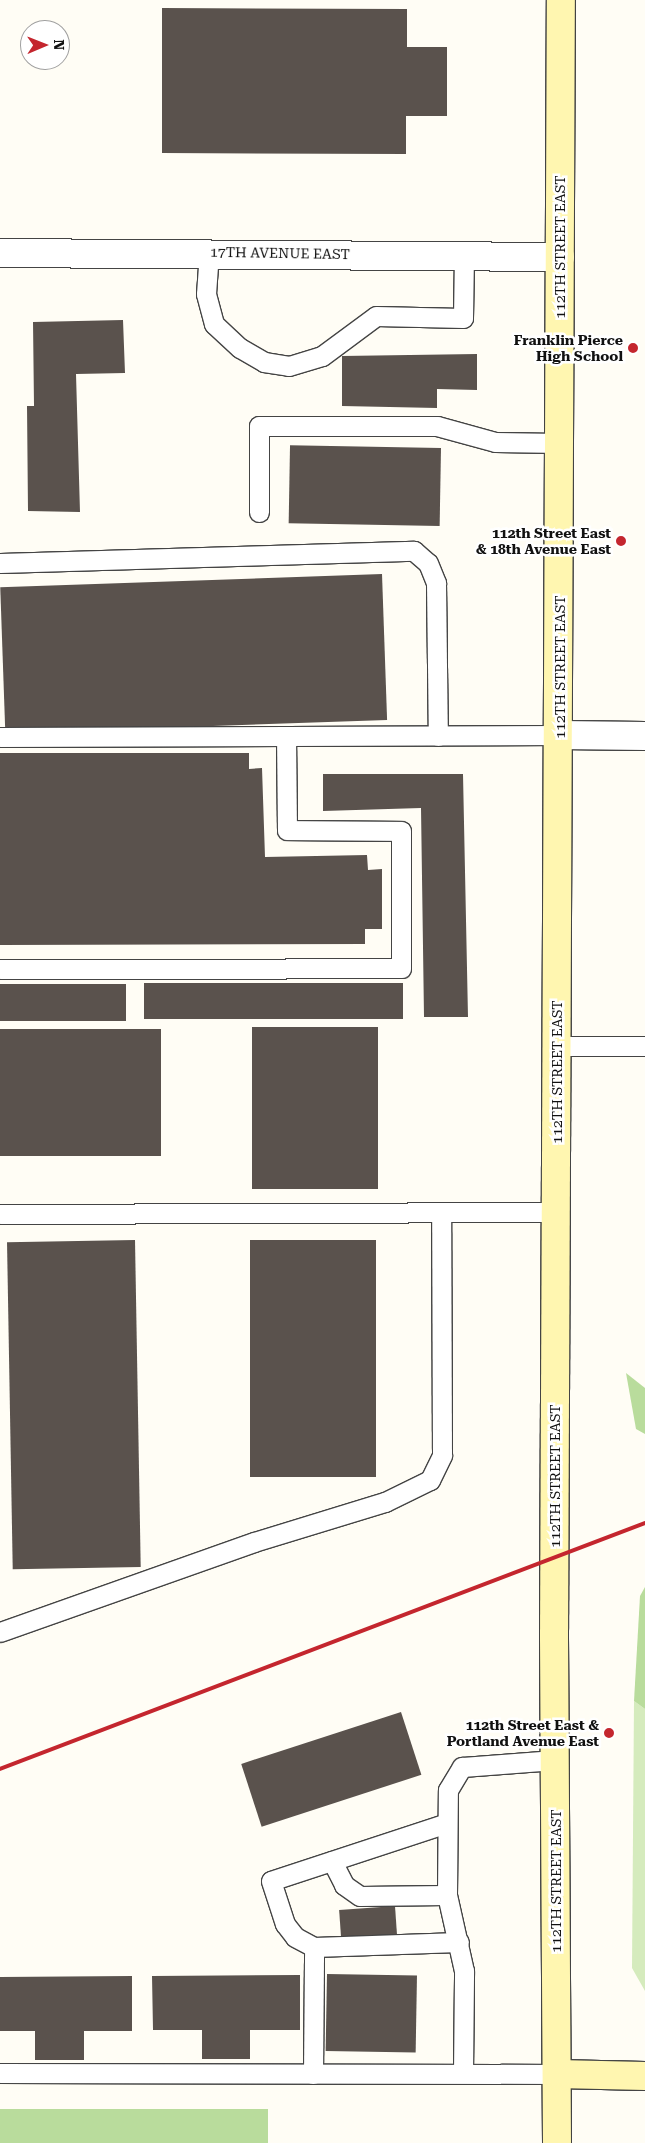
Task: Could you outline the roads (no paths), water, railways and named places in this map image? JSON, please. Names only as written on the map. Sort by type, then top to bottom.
[{"type":"main road","name":"112TH STREET EAST","points":[[557,2143],[555,1760],[560,735],[561,0]]},
{"type":"main road","points":[[557,2074],[645,2076]]},
{"type":"street","name":"17TH AVENUE EAST","points":[[0,253],[209,252],[560,257]]},
{"type":"street","points":[[560,735],[645,736]]},
{"type":"lane","points":[[209,252],[206,294],[214,324],[240,348],[264,362],[289,366],[322,356],[376,316],[464,318],[464,256]]},
{"type":"lane","points":[[259,512],[259,426],[437,426],[495,442],[560,442]]},
{"type":"lane","points":[[0,563],[414,551],[428,564],[436,583],[438,736]]},
{"type":"lane","points":[[0,737],[560,735]]},
{"type":"lane","points":[[0,969],[401,968],[401,830],[287,830],[286,736]]},
{"type":"lane","points":[[558,1046],[645,1046]]},
{"type":"lane","points":[[0,1632],[254,1542],[385,1502],[430,1480],[442,1455],[441,1212]]},
{"type":"lane","points":[[0,1214],[557,1212]]},
{"type":"lane","points":[[463,2074],[464,1971],[447,1895],[448,1790],[462,1767],[555,1760]]},
{"type":"lane","points":[[447,1823],[271,1881],[285,1924],[294,1938],[314,1947],[459,1942]]},
{"type":"lane","points":[[332,1861],[344,1886],[360,1896],[447,1895]]},
{"type":"lane","points":[[313,2074],[314,1947]]},
{"type":"lane","points":[[0,2073],[557,2074]]},
{"type":"railway","points":[[0,1769],[645,1523]]},
{"type":"place","name":"Franklin Pierce High School","points":[[633,348]]},
{"type":"place","name":"112th Street East & 18th Avenue East","points":[[621,541]]},
{"type":"place","name":"112th Street East & Portland Avenue East","points":[[609,1733]]}]
